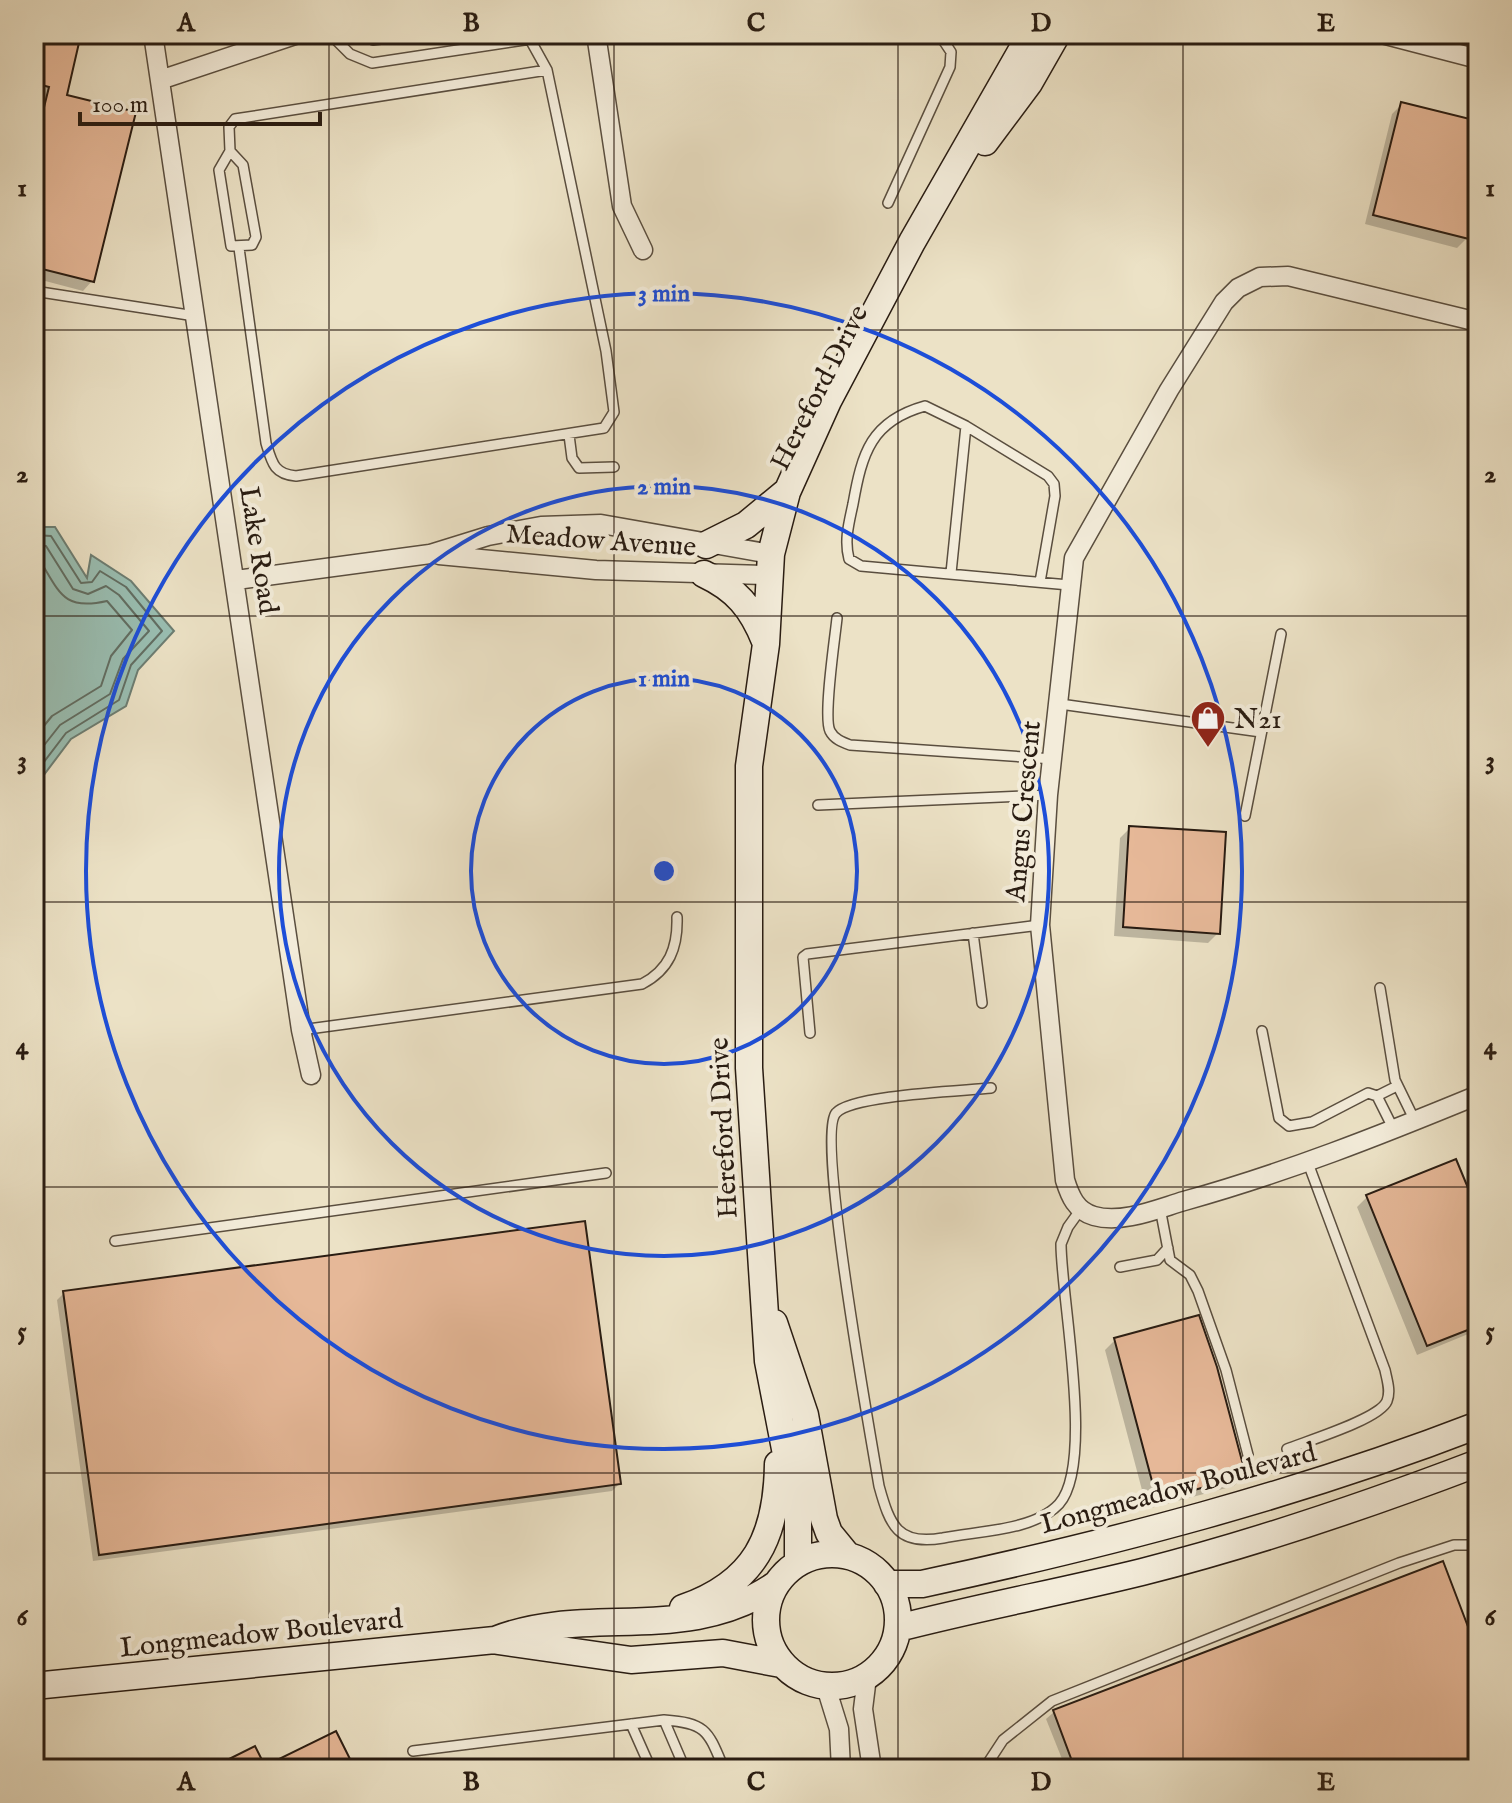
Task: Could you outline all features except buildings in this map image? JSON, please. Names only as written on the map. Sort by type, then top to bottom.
[{"type":"street","name":"Lake Road","points":[[153,34],[301,1030],[311,1075]]},
{"type":"street","points":[[160,80],[298,34]]},
{"type":"street","points":[[596,34],[622,206],[643,250]]},
{"type":"street","name":"Hereford Drive","points":[[798,1563],[798,1516],[768,1361],[752,1130],[749,955],[749,766],[787,492],[828,401],[872,316],[1031,34]]},
{"type":"street","name":"Hereford Drive","points":[[749,955],[782,644],[777,565],[801,489],[967,166],[1029,83],[1057,34]]},
{"type":"street","points":[[1382,34],[1478,59]]},
{"type":"street","name":"Angus Crescent","points":[[1081,1209],[1074,1203],[1065,1180],[1040,925],[1048,795],[1074,558],[1169,390],[1224,302],[1238,288],[1260,277],[1288,276],[1478,322]]},
{"type":"street","points":[[706,545],[746,525],[787,492]]},
{"type":"street","name":"Meadow Avenue","points":[[236,580],[430,554],[488,536],[556,526],[601,524],[735,549],[777,565]]},
{"type":"street","name":"Meadow Avenue","points":[[430,554],[596,570],[704,574],[777,565]]},
{"type":"street","points":[[704,574],[728,585],[740,596],[757,622],[766,644]]},
{"type":"street","points":[[1081,1209],[1108,1218],[1160,1208],[1308,1163],[1478,1095]]},
{"type":"street","name":"Hereford Drive","points":[[765,1297],[805,1415],[824,1519],[829,1533],[847,1555]]},
{"type":"street","name":"Longmeadow Boulevard","points":[[887,1584],[922,1584],[1157,1530],[1353,1472],[1478,1425]]},
{"type":"street","points":[[613,1624],[677,1610],[710,1599],[740,1576],[764,1544],[774,1518],[779,1428]]},
{"type":"street","points":[[898,1628],[1141,1572],[1237,1545],[1373,1503],[1478,1463]]},
{"type":"street","points":[[822,1555],[847,1555],[876,1571],[887,1584],[897,1610],[898,1628],[883,1663],[867,1677],[854,1683],[826,1687],[794,1675],[781,1664],[771,1646],[766,1626],[767,1605],[775,1585],[798,1563],[822,1555]]},
{"type":"street","name":"Longmeadow Boulevard","points":[[495,1640],[514,1632],[548,1627],[656,1623],[722,1613],[755,1599],[775,1585]]},
{"type":"street","name":"Longmeadow Boulevard","points":[[34,1686],[495,1640],[631,1660],[723,1653],[781,1664]]},
{"type":"street","points":[[867,1677],[863,1709],[872,1769]]},
{"type":"street","points":[[826,1687],[839,1729],[841,1769]]},
{"type":"lane","points":[[239,248],[266,443],[274,468],[283,475],[296,476],[569,435],[604,428],[614,412],[606,351],[547,70],[529,37],[372,63],[350,54],[330,34]]},
{"type":"lane","points":[[362,34],[373,40],[419,34]]},
{"type":"lane","points":[[888,203],[950,67],[951,52],[939,34]]},
{"type":"lane","points":[[230,151],[243,165],[256,237],[252,245],[239,248],[231,246],[219,170],[230,151],[229,127],[243,117],[547,70]]},
{"type":"lane","points":[[34,291],[195,316]]},
{"type":"lane","points":[[1040,582],[1054,484],[1048,476],[966,426],[925,406],[901,413],[876,434],[861,459],[845,544],[849,559],[861,566],[1069,585]]},
{"type":"lane","points":[[951,573],[966,426]]},
{"type":"lane","points":[[569,435],[572,458],[579,468],[614,467]]},
{"type":"lane","points":[[837,618],[827,717],[831,734],[839,740],[850,745],[1054,759]]},
{"type":"lane","points":[[1245,816],[1281,634]]},
{"type":"lane","points":[[1060,704],[1261,732]]},
{"type":"lane","points":[[818,805],[1048,795]]},
{"type":"lane","points":[[301,1030],[554,999],[642,984],[657,976],[667,965],[677,934],[677,917]]},
{"type":"lane","points":[[810,1033],[803,957],[807,954],[1040,925]]},
{"type":"lane","points":[[973,933],[982,1003]]},
{"type":"lane","points":[[1380,988],[1397,1086],[1415,1121]]},
{"type":"lane","points":[[1262,1031],[1279,1118],[1289,1126],[1312,1122],[1368,1093],[1377,1096],[1397,1086]]},
{"type":"lane","points":[[991,1088],[858,1101],[836,1112],[831,1122],[831,1161],[842,1247],[879,1486],[891,1520],[907,1538],[926,1541],[1015,1524],[1049,1512],[1065,1494],[1071,1475],[1076,1405],[1061,1244],[1081,1209]]},
{"type":"lane","points":[[1377,1096],[1394,1130]]},
{"type":"lane","points":[[1287,1449],[1373,1414],[1386,1403],[1388,1395],[1385,1370],[1308,1163]]},
{"type":"lane","points":[[115,1241],[606,1173]]},
{"type":"lane","points":[[1160,1208],[1170,1260],[1190,1275],[1198,1291],[1226,1370],[1248,1455]]},
{"type":"lane","points":[[1120,1267],[1157,1260],[1168,1248]]},
{"type":"lane","points":[[984,1769],[1003,1740],[1052,1701],[1399,1563],[1454,1545],[1478,1545]]},
{"type":"lane","points":[[664,1720],[685,1769]]},
{"type":"lane","points":[[413,1751],[664,1720],[701,1727],[709,1734],[724,1769]]},
{"type":"lane","points":[[631,1724],[651,1769]]},
{"type":"water","points":[[34,527],[55,527],[87,578],[91,555],[131,581],[174,631],[138,670],[126,706],[71,739],[34,788]]},
{"type":"place","name":"N21","points":[[1208,749]]}]
